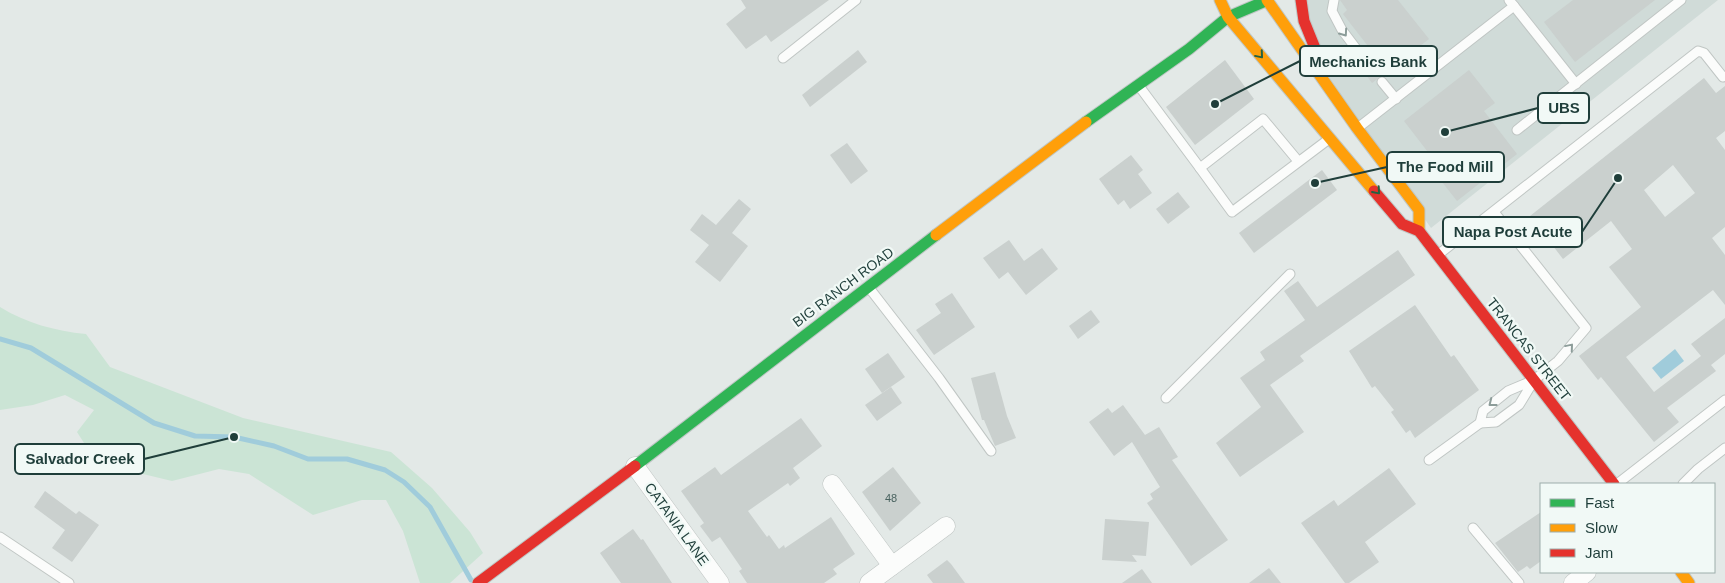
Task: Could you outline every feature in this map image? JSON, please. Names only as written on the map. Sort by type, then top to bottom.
[{"type":"main road","name":"TRANCAS STREET","points":[[1220,0],[1228,17],[1332,137],[1402,224],[1420,231]]},
{"type":"main road","points":[[1228,17],[1240,0]]},
{"type":"main road","name":"TRANCAS STREET","points":[[1267,0],[1357,128],[1419,210],[1420,231],[1437,256],[1615,483]]},
{"type":"main road","points":[[1228,17],[1267,0]]},
{"type":"main road","points":[[1301,0],[1304,21],[1331,85],[1357,128]]},
{"type":"main road","name":"BIG RANCH ROAD","points":[[481,581],[635,466],[1055,144],[1138,85],[1228,17]]},
{"type":"street","name":"CATANIA LANE","points":[[635,466],[720,583]]},
{"type":"street","points":[[832,484],[892,566]]},
{"type":"street","points":[[869,583],[946,526]]},
{"type":"street","points":[[1573,583],[1586,573]]},
{"type":"lane","points":[[783,58],[845,3],[856,0]]},
{"type":"lane","points":[[1334,0],[1332,11],[1342,30],[1367,63]]},
{"type":"lane","points":[[1517,130],[1681,0]]},
{"type":"lane","points":[[1357,128],[1511,3],[1576,84]]},
{"type":"lane","points":[[1437,256],[1698,52],[1704,53],[1723,77]]},
{"type":"lane","points":[[1382,82],[1396,98]]},
{"type":"lane","points":[[1138,85],[1232,212],[1332,137]]},
{"type":"lane","points":[[1200,168],[1263,119],[1298,161]]},
{"type":"lane","points":[[1480,422],[1483,411],[1508,391],[1534,380],[1558,361],[1586,328],[1494,212]]},
{"type":"lane","points":[[1166,398],[1290,274]]},
{"type":"lane","points":[[868,287],[939,378],[991,451]]},
{"type":"lane","points":[[1430,460],[1480,422],[1496,422],[1519,404],[1534,380]]},
{"type":"lane","points":[[1617,483],[1725,400]]},
{"type":"lane","points":[[1685,483],[1698,469],[1725,448]]},
{"type":"lane","points":[[1473,528],[1519,583]]},
{"type":"lane","points":[[0,536],[69,583]]},
{"type":"shaded area","points":[[1301,0],[1718,0],[1431,228],[1331,85]]},
{"type":"green space","points":[[0,307],[20,318],[41,325],[63,331],[86,334],[110,367],[243,418],[391,452],[432,488],[470,532],[483,553],[450,583],[420,583],[403,531],[386,500],[362,500],[313,515],[249,474],[219,469],[172,481],[143,474],[93,457],[77,432],[94,410],[65,395],[33,405],[0,410]]},
{"type":"water","points":[[1675,349],[1684,361],[1661,379],[1652,368]]},
{"type":"building","points":[[741,0],[829,0],[771,42],[766,35],[746,49],[726,24],[746,8]]},
{"type":"building","points":[[1340,0],[1398,0],[1429,39],[1372,83],[1363,71],[1371,68],[1378,59],[1343,14],[1347,10]]},
{"type":"building","points":[[1573,0],[1655,0],[1575,62],[1544,22]]},
{"type":"building","points":[[858,50],[867,62],[810,107],[802,95]]},
{"type":"building","points":[[1225,60],[1254,99],[1195,145],[1166,107]]},
{"type":"building","points":[[1469,70],[1495,103],[1484,111],[1517,154],[1457,201],[1435,173],[1441,169],[1404,121]]},
{"type":"building","points":[[1704,78],[1716,93],[1725,86],[1725,131],[1716,138],[1725,150],[1725,227],[1712,238],[1725,255],[1725,305],[1713,290],[1626,357],[1654,392],[1701,356],[1691,344],[1725,318],[1725,354],[1711,365],[1716,371],[1667,408],[1679,422],[1654,442],[1601,377],[1598,380],[1579,356],[1641,307],[1609,267],[1632,249],[1611,221],[1563,259],[1530,216]],"holes":[[[1673,165],[1695,193],[1665,217],[1644,190]]]},
{"type":"building","points":[[847,143],[868,171],[851,184],[830,155]]},
{"type":"building","points":[[1131,155],[1143,170],[1138,174],[1152,193],[1130,209],[1124,200],[1118,205],[1099,179]]},
{"type":"building","points":[[1322,170],[1337,190],[1254,253],[1239,233]]},
{"type":"building","points":[[1178,192],[1190,207],[1168,224],[1156,209]]},
{"type":"building","points":[[739,199],[751,209],[732,233],[748,246],[720,282],[695,262],[709,245],[690,230],[702,214],[716,225]]},
{"type":"building","points":[[1009,240],[1024,261],[1042,248],[1058,269],[1026,295],[1008,272],[999,279],[983,258]]},
{"type":"building","points":[[1398,250],[1415,275],[1300,356],[1304,361],[1270,385],[1304,432],[1240,477],[1216,443],[1261,407],[1240,378],[1265,360],[1260,352],[1305,320],[1284,291],[1298,281],[1317,307]]},
{"type":"building","points":[[952,293],[975,327],[934,355],[916,330],[941,313],[935,304]]},
{"type":"building","points":[[1415,305],[1451,357],[1454,355],[1479,390],[1415,438],[1410,430],[1406,433],[1391,412],[1394,410],[1375,386],[1372,388],[1349,351]]},
{"type":"building","points":[[1091,310],[1100,322],[1078,339],[1069,326]]},
{"type":"building","points":[[888,353],[905,377],[882,393],[865,369]]},
{"type":"building","points":[[995,372],[1007,416],[1016,438],[995,446],[984,420],[982,420],[971,378]]},
{"type":"building","points":[[891,387],[902,403],[877,421],[865,405]]},
{"type":"building","points":[[1123,405],[1145,435],[1159,427],[1178,457],[1172,460],[1228,540],[1191,566],[1147,503],[1153,499],[1150,494],[1160,487],[1132,442],[1114,456],[1089,422],[1108,408],[1112,413]]},
{"type":"building","points":[[801,418],[822,446],[793,468],[800,478],[790,486],[788,483],[748,511],[767,537],[769,535],[779,549],[784,545],[785,548],[831,517],[855,554],[833,569],[837,574],[824,583],[747,583],[739,571],[742,569],[720,537],[712,542],[700,526],[704,523],[681,491],[715,467],[721,475]]},
{"type":"building","points":[[893,467],[921,503],[890,531],[862,492]]},
{"type":"building","points":[[1389,468],[1416,504],[1365,542],[1379,562],[1349,583],[1345,583],[1301,523],[1334,500],[1338,506]]},
{"type":"building","points":[[45,491],[76,514],[79,511],[99,525],[72,562],[52,548],[65,530],[34,507]]},
{"type":"building","points":[[1540,513],[1540,562],[1530,569],[1527,566],[1518,572],[1495,543]]},
{"type":"building","points":[[1105,519],[1149,522],[1146,556],[1132,555],[1137,562],[1102,560]]},
{"type":"building","points":[[633,529],[641,540],[643,539],[672,583],[621,583],[600,553]]},
{"type":"building","points":[[947,560],[965,583],[933,583],[927,575]]},
{"type":"building","points":[[1269,568],[1281,583],[1249,583]]},
{"type":"building","points":[[1142,569],[1152,583],[1122,583]]},
{"type":"waterway","points":[[0,339],[31,348],[154,423],[195,436],[234,437],[274,446],[308,459],[347,459],[385,470],[404,482],[430,507],[471,580]]},
{"type":"traffic: fast","points":[[1086,122],[1189,49],[1228,17],[1268,0]]},
{"type":"traffic: fast","points":[[635,466],[936,235]]},
{"type":"traffic: slow","points":[[1220,0],[1228,17],[1374,191]]},
{"type":"traffic: slow","points":[[1267,0],[1357,128],[1419,210],[1419,231]]},
{"type":"traffic: slow","points":[[936,235],[1086,122]]},
{"type":"traffic: slow","points":[[1682,573],[1689,583]]},
{"type":"traffic: jam","points":[[1301,0],[1304,21],[1319,58]]},
{"type":"traffic: jam","points":[[1374,191],[1402,224],[1419,231],[1613,483]]},
{"type":"traffic: jam","points":[[478,583],[635,466]]},
{"type":"place","name":"Mechanics Bank","points":[[1215,104]]},
{"type":"place","name":"UBS","points":[[1445,132]]},
{"type":"place","name":"Napa Post Acute","points":[[1618,178]]},
{"type":"place","name":"The Food Mill","points":[[1315,183]]},
{"type":"place","name":"Salvador Creek","points":[[234,437]]}]
